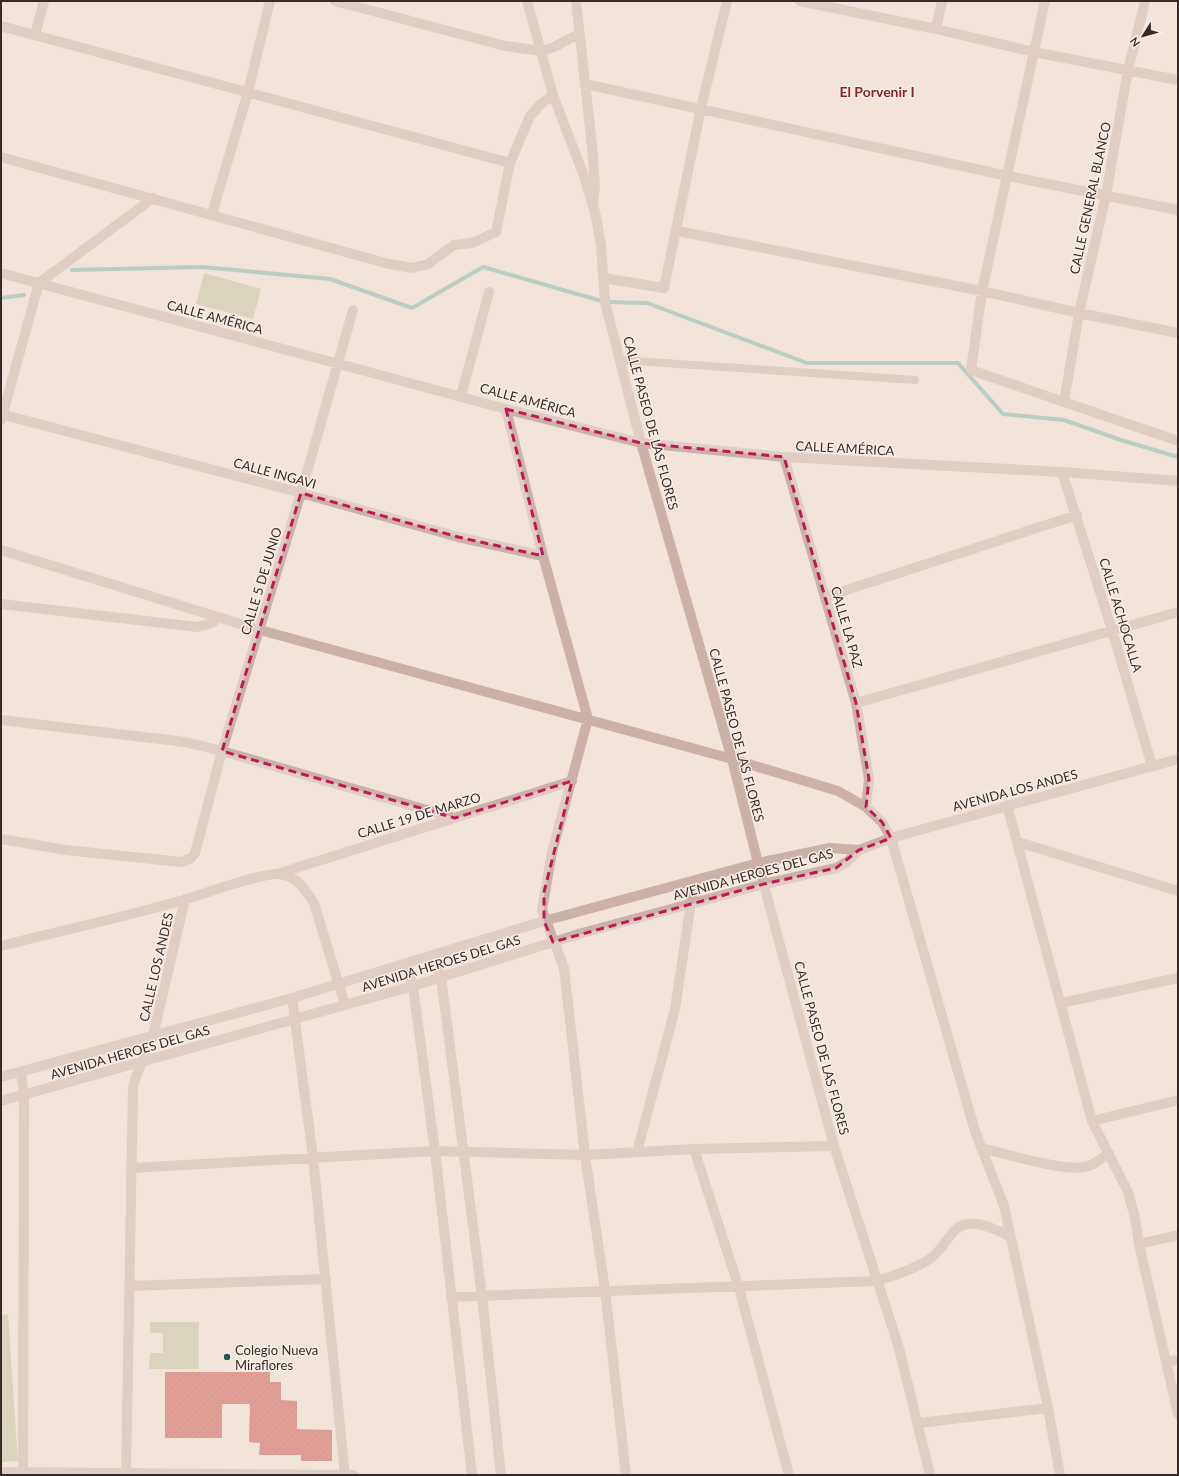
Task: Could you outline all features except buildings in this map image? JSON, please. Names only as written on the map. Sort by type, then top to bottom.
[{"type":"street","points":[[35,35],[44,1]]},
{"type":"street","points":[[212,214],[248,92],[270,1]]},
{"type":"street","points":[[335,1],[505,46],[541,51],[552,48],[579,34]]},
{"type":"street","name":"CALLE PASEO DE LAS FLORES","points":[[527,1],[553,95],[584,176],[593,206],[600,245],[605,302],[641,443],[732,759],[758,863],[834,1146],[899,1348],[930,1475]]},
{"type":"street","points":[[576,1],[595,186],[593,206]]},
{"type":"street","points":[[603,278],[664,288],[677,231],[700,108],[726,1]]},
{"type":"street","points":[[800,1],[936,29],[1034,52],[1178,80]]},
{"type":"street","points":[[936,29],[942,1]]},
{"type":"street","points":[[1045,1],[982,291],[971,370],[1178,441]]},
{"type":"street","name":"CALLE GENERAL BLANCO","points":[[1064,402],[1079,313],[1106,195],[1128,70],[1145,1]]},
{"type":"street","points":[[1,26],[510,163]]},
{"type":"street","points":[[585,84],[1008,176],[1178,210]]},
{"type":"street","points":[[1,157],[390,264],[412,268],[428,264],[454,245],[472,243],[496,232],[510,163],[530,116],[541,104],[553,95]]},
{"type":"street","points":[[2,416],[39,283],[153,198]]},
{"type":"street","points":[[677,231],[982,291],[1178,333]]},
{"type":"street","name":"CALLE AMÉRICA","points":[[1,273],[506,409],[641,443],[784,458],[1062,472],[1178,481]]},
{"type":"street","points":[[461,396],[489,292]]},
{"type":"street","name":"CALLE 5 DE JUNIO","points":[[1,839],[66,850],[181,862],[191,858],[197,848],[222,751],[260,630],[354,310]]},
{"type":"street","points":[[506,409],[543,556],[588,719],[552,852],[542,910],[544,921],[564,968],[585,1155],[605,1290],[626,1475]]},
{"type":"street","name":"CALLE INGAVI","points":[[2,416],[301,493],[458,537],[543,556]]},
{"type":"street","name":"CALLE LA PAZ","points":[[784,458],[856,703],[870,779],[866,807]]},
{"type":"street","name":"CALLE ACHOCALLA","points":[[1062,472],[1077,515],[1152,766]]},
{"type":"street","points":[[825,597],[1077,515]]},
{"type":"street","points":[[1,550],[260,630],[732,759],[838,791],[866,807],[882,822],[891,838],[903,884],[981,1148],[1004,1206],[1048,1408],[1060,1475]]},
{"type":"street","points":[[1,604],[197,627],[209,624],[219,618]]},
{"type":"street","points":[[856,703],[1178,612]]},
{"type":"street","points":[[1,720],[185,742],[222,751],[455,818]]},
{"type":"street","name":"AVENIDA LOS ANDES","points":[[859,850],[891,838],[1178,759]]},
{"type":"street","name":"CALLE 19 DE MARZO","points":[[1,946],[185,899],[275,874],[572,781]]},
{"type":"street","points":[[1007,805],[1092,1121],[1128,1192],[1136,1218],[1139,1244],[1178,1414]]},
{"type":"street","points":[[1018,842],[1178,891]]},
{"type":"street","name":"AVENIDA HEROES DEL GAS","points":[[1,1078],[292,998],[544,921],[694,882],[758,863],[830,848],[859,850]]},
{"type":"street","name":"AVENIDA HEROES DEL GAS","points":[[1,1101],[142,1063],[413,986],[553,942],[692,903],[764,884],[836,868],[847,862],[859,850]]},
{"type":"street","points":[[275,874],[292,878],[308,894],[314,903],[340,984],[345,1005]]},
{"type":"street","points":[[637,1152],[674,1009],[692,903],[694,882]]},
{"type":"street","name":"CALLE LOS ANDES","points":[[126,1474],[133,1087],[136,1074],[148,1052],[153,1036],[185,899]]},
{"type":"street","points":[[433,956],[441,977],[464,1151],[482,1296],[501,1475]]},
{"type":"street","points":[[407,964],[413,986],[435,1150],[472,1475]]},
{"type":"street","points":[[1061,1003],[1178,978]]},
{"type":"street","points":[[292,998],[296,1018],[313,1157],[345,1475]]},
{"type":"street","points":[[21,1073],[24,1095],[23,1472]]},
{"type":"street","points":[[1092,1121],[1178,1100]]},
{"type":"street","points":[[131,1168],[435,1150],[585,1155],[694,1149],[834,1146]]},
{"type":"street","points":[[981,1148],[1067,1168],[1090,1165],[1109,1153]]},
{"type":"street","points":[[694,1149],[739,1288],[789,1475]]},
{"type":"street","points":[[451,1297],[605,1290],[739,1288],[877,1281],[931,1258],[956,1229],[968,1225],[984,1225],[1010,1237]]},
{"type":"street","points":[[1139,1244],[1178,1235]]},
{"type":"street","points":[[129,1286],[326,1279]]},
{"type":"street","points":[[1166,1362],[1178,1360]]},
{"type":"street","points":[[918,1423],[1048,1408]]},
{"type":"street","points":[[1,1472],[353,1475]]},
{"type":"lane","points":[[620,360],[915,380]]},
{"type":"highlighted area","points":[[506,409],[641,443],[784,457],[856,703],[869,779],[866,807],[882,822],[891,838],[859,850],[836,868],[764,884],[553,942],[544,921],[544,892],[572,781],[455,818],[222,751],[301,493],[458,537],[543,556]]},
{"type":"green space","points":[[204,273],[261,289],[253,319],[196,304]]},
{"type":"green space","points":[[8,1314],[18,1461],[1,1462],[1,1315]]},
{"type":"green space","points":[[150,1322],[199,1322],[199,1369],[149,1369],[150,1353],[163,1353],[163,1333],[150,1333]]},
{"type":"waterway","points":[[72,270],[202,267],[330,279],[412,308],[483,267],[605,302],[647,303],[807,363],[958,363],[1003,414],[1064,420],[1121,440],[1178,457]]},
{"type":"waterway","points":[[1,298],[24,295]]},
{"type":"place","name":"Colegio Nueva Miraflores","points":[[227,1357]]},
{"type":"district","name":"El Porvenir I","points":[[877,92]]}]
